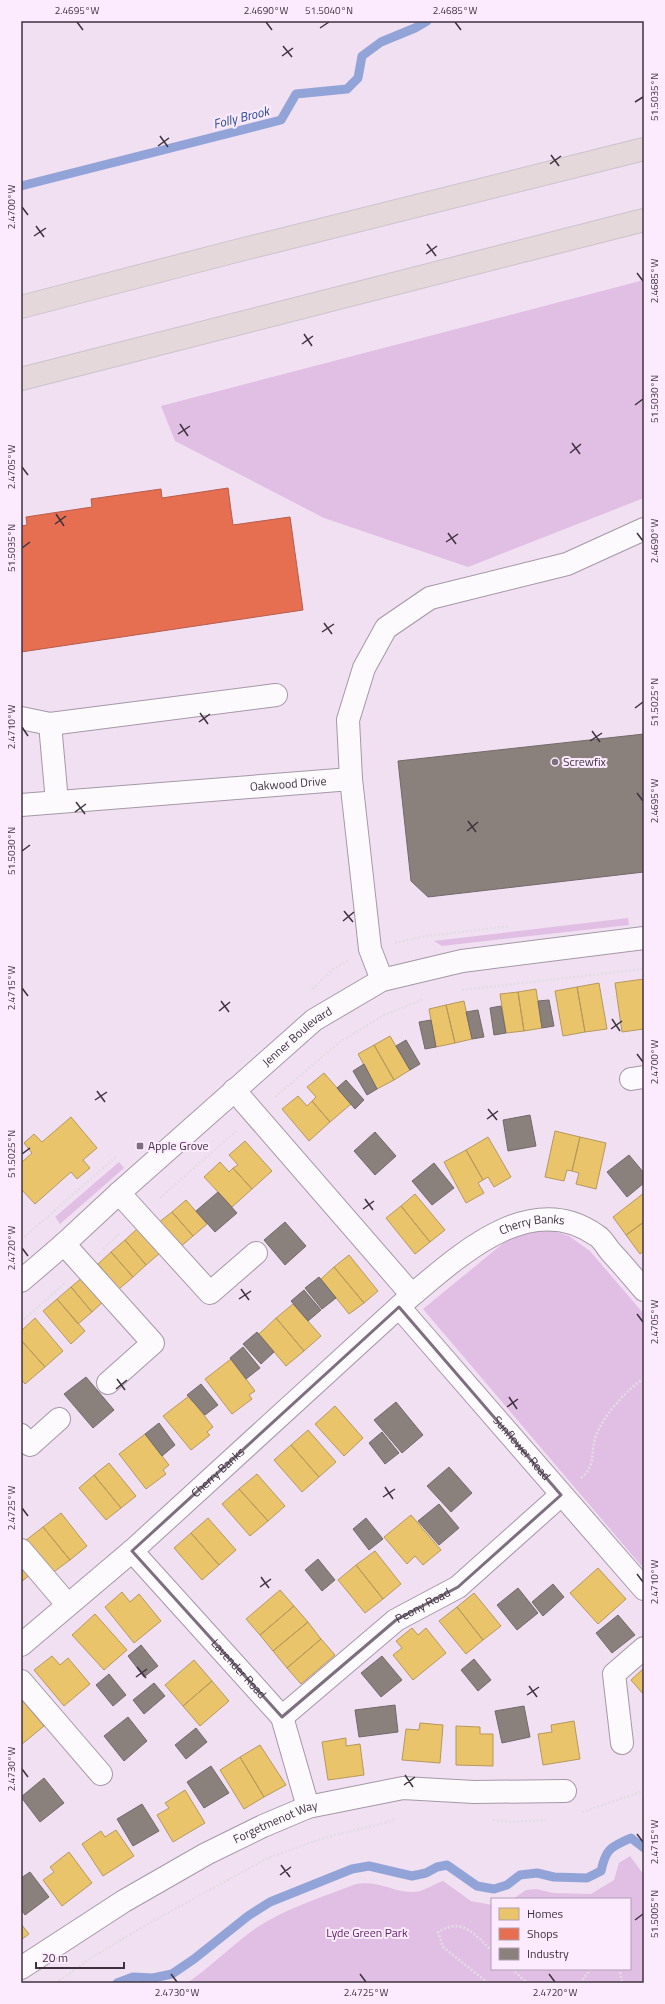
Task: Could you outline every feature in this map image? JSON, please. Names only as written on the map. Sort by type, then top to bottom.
[{"type":"highway","points":[[21,307],[232,252],[644,149]]},
{"type":"highway","points":[[21,379],[644,220]]},
{"type":"street","points":[[382,980],[370,949],[351,779],[348,720],[364,668],[386,628],[430,598],[567,564],[644,529]]},
{"type":"street","points":[[21,718],[50,724],[276,695]]},
{"type":"street","points":[[50,724],[58,802]]},
{"type":"street","name":"Oakwood Drive","points":[[21,805],[351,779]]},
{"type":"street","name":"Jenner Boulevard","points":[[21,1281],[314,1020],[382,980],[462,961],[644,938]]},
{"type":"street","points":[[234,1090],[256,1115],[406,1301]]},
{"type":"street","points":[[119,1193],[210,1293],[256,1253]]},
{"type":"street","name":"Cherry Banks","points":[[21,1645],[132,1551],[406,1301],[448,1265],[493,1233],[531,1220],[568,1220],[597,1235],[642,1285]]},
{"type":"street","points":[[64,1244],[153,1343],[108,1383]]},
{"type":"street","name":"Sunflower Road","points":[[406,1301],[561,1494],[644,1589]]},
{"type":"street","points":[[21,1435],[30,1445],[59,1419]]},
{"type":"street","name":"Peony Road","points":[[282,1716],[396,1620],[458,1587],[561,1494]]},
{"type":"street","points":[[21,1550],[68,1604]]},
{"type":"street","name":"Lavender Road","points":[[132,1551],[282,1716],[308,1807]]},
{"type":"street","points":[[622,1743],[614,1674],[644,1648]]},
{"type":"street","points":[[21,1681],[101,1774]]},
{"type":"street","name":"Forgetmenot Way","points":[[21,1968],[124,1901],[206,1854],[263,1826],[308,1807],[403,1788],[474,1792],[565,1791]]},
{"type":"path","points":[[461,990],[644,969]]},
{"type":"path","points":[[21,1322],[340,1042],[384,1015],[431,997]]},
{"type":"path","points":[[561,1494],[588,1472],[593,1458],[596,1436],[608,1414],[633,1386],[644,1378]]},
{"type":"path","points":[[56,1983],[91,1958],[153,1921],[268,1858],[320,1839],[388,1822],[399,1817]]},
{"type":"path","points":[[488,1983],[443,1947],[438,1932],[449,1926],[468,1928],[491,1950]]},
{"type":"path","points":[[513,1970],[527,1983]]},
{"type":"path","points":[[580,1983],[590,1970]]},
{"type":"path","points":[[619,1970],[622,1983]]},
{"type":"highlighted area","points":[[399,1307],[561,1495],[458,1587],[396,1620],[282,1717],[132,1551]]},
{"type":"green space","points":[[644,280],[644,498],[468,567],[324,518],[175,441],[161,406]]},
{"type":"green space","points":[[628,918],[629,925],[442,946],[434,941]]},
{"type":"green space","points":[[119,1162],[124,1168],[60,1224],[55,1217]]},
{"type":"green space","points":[[550,1230],[569,1236],[590,1251],[644,1314],[644,1569],[423,1309],[506,1241],[529,1232]]},
{"type":"green space","name":"Lyde Green Park","points":[[630,1856],[644,1875],[644,1983],[187,1983],[256,1928],[268,1921],[305,1903],[356,1884],[364,1883],[371,1883],[404,1891],[415,1892],[424,1890],[443,1881],[471,1901],[491,1905],[491,1970],[631,1970],[631,1898],[514,1898],[526,1890],[536,1889],[553,1893],[591,1894],[614,1880],[619,1863]]},
{"type":"building: Homes","points":[[644,979],[644,1029],[622,1032],[615,983]]},
{"type":"building: Homes","points":[[599,983],[607,1029],[585,1032],[577,987]]},
{"type":"building: Homes","points":[[577,987],[585,1032],[563,1036],[555,991]]},
{"type":"building: Homes","points":[[536,989],[542,1028],[524,1031],[518,992]]},
{"type":"building: Homes","points":[[518,992],[524,1031],[506,1033],[500,994]]},
{"type":"building: Homes","points":[[464,1001],[472,1039],[455,1043],[446,1005]]},
{"type":"building: Homes","points":[[446,1005],[455,1043],[436,1047],[429,1009]]},
{"type":"building: Homes","points":[[390,1036],[410,1070],[394,1080],[374,1045]]},
{"type":"building: Homes","points":[[374,1045],[394,1080],[377,1089],[358,1054]]},
{"type":"building: Homes","points":[[324,1073],[351,1104],[330,1122],[312,1101],[316,1097],[307,1087]]},
{"type":"building: Homes","points":[[298,1096],[307,1106],[312,1101],[330,1122],[309,1141],[282,1109]]},
{"type":"building: Homes","points":[[71,1117],[97,1148],[83,1160],[90,1168],[77,1179],[71,1172],[35,1204],[21,1189],[21,1163],[32,1153],[24,1143],[34,1134],[42,1142]]},
{"type":"building: Homes","points":[[555,1131],[580,1137],[572,1171],[567,1170],[564,1181],[545,1177]]},
{"type":"building: Homes","points":[[488,1137],[511,1177],[494,1187],[488,1177],[483,1180],[466,1150]]},
{"type":"building: Homes","points":[[580,1137],[606,1143],[596,1189],[576,1184],[579,1173],[572,1171]]},
{"type":"building: Homes","points":[[245,1141],[272,1171],[252,1189],[233,1168],[238,1165],[229,1155]]},
{"type":"building: Homes","points":[[466,1150],[483,1180],[478,1183],[484,1193],[466,1203],[444,1162]]},
{"type":"building: Homes","points":[[220,1162],[229,1172],[233,1168],[252,1189],[232,1207],[204,1177]]},
{"type":"building: Homes","points":[[644,1193],[644,1222],[626,1235],[613,1217]]},
{"type":"building: Homes","points":[[415,1194],[445,1230],[430,1242],[401,1206]]},
{"type":"building: Homes","points":[[186,1200],[207,1224],[193,1236],[172,1212]]},
{"type":"building: Homes","points":[[401,1206],[430,1242],[415,1254],[386,1218]]},
{"type":"building: Homes","points":[[172,1212],[193,1236],[179,1248],[158,1223]]},
{"type":"building: Homes","points":[[644,1222],[644,1251],[640,1254],[626,1235]]},
{"type":"building: Homes","points":[[138,1228],[160,1253],[146,1265],[125,1240]]},
{"type":"building: Homes","points":[[125,1240],[146,1265],[133,1277],[111,1252]]},
{"type":"building: Homes","points":[[111,1252],[133,1277],[119,1289],[98,1264]]},
{"type":"building: Homes","points":[[349,1255],[378,1291],[364,1303],[334,1267]]},
{"type":"building: Homes","points":[[334,1267],[364,1303],[349,1314],[321,1279]]},
{"type":"building: Homes","points":[[84,1276],[105,1300],[92,1312],[71,1287]]},
{"type":"building: Homes","points":[[71,1287],[92,1312],[78,1324],[57,1299]]},
{"type":"building: Homes","points":[[57,1299],[85,1331],[71,1344],[43,1311]]},
{"type":"building: Homes","points":[[293,1304],[321,1336],[304,1351],[276,1318]]},
{"type":"building: Homes","points":[[35,1318],[63,1351],[45,1367],[21,1340],[21,1331]]},
{"type":"building: Homes","points":[[276,1318],[304,1351],[286,1366],[259,1334]]},
{"type":"building: Homes","points":[[21,1340],[45,1367],[25,1384],[21,1379]]},
{"type":"building: Homes","points":[[231,1359],[255,1391],[249,1395],[252,1399],[232,1414],[205,1379]]},
{"type":"building: Homes","points":[[189,1396],[213,1427],[207,1432],[210,1435],[191,1450],[163,1416]]},
{"type":"building: Homes","points":[[335,1406],[363,1438],[344,1456],[315,1424]]},
{"type":"building: Homes","points":[[308,1430],[336,1462],[319,1477],[291,1445]]},
{"type":"building: Homes","points":[[145,1434],[169,1465],[163,1470],[166,1474],[146,1489],[119,1454]]},
{"type":"building: Homes","points":[[291,1445],[319,1477],[302,1492],[274,1460]]},
{"type":"building: Homes","points":[[109,1463],[136,1496],[121,1508],[94,1475]]},
{"type":"building: Homes","points":[[257,1474],[285,1506],[268,1521],[239,1489]]},
{"type":"building: Homes","points":[[94,1475],[121,1508],[106,1520],[79,1488]]},
{"type":"building: Homes","points":[[239,1489],[268,1521],[250,1536],[222,1504]]},
{"type":"building: Homes","points":[[61,1513],[87,1546],[70,1560],[43,1527]]},
{"type":"building: Homes","points":[[411,1515],[441,1550],[423,1565],[415,1556],[407,1564],[384,1537]]},
{"type":"building: Homes","points":[[208,1518],[236,1550],[219,1565],[191,1533]]},
{"type":"building: Homes","points":[[43,1527],[70,1560],[51,1574],[25,1541]]},
{"type":"building: Homes","points":[[191,1533],[219,1565],[202,1580],[174,1548]]},
{"type":"building: Homes","points":[[375,1551],[401,1584],[383,1599],[356,1565]]},
{"type":"building: Homes","points":[[21,1562],[31,1574],[21,1582]]},
{"type":"building: Homes","points":[[356,1565],[383,1599],[365,1613],[338,1580]]},
{"type":"building: Homes","points":[[598,1568],[626,1599],[598,1624],[570,1593]]},
{"type":"building: Homes","points":[[280,1590],[294,1606],[260,1635],[246,1619]]},
{"type":"building: Homes","points":[[122,1592],[130,1602],[139,1594],[161,1621],[134,1643],[105,1607]]},
{"type":"building: Homes","points":[[474,1593],[501,1626],[483,1640],[457,1607]]},
{"type":"building: Homes","points":[[294,1606],[308,1622],[273,1651],[260,1635]]},
{"type":"building: Homes","points":[[457,1607],[483,1640],[466,1654],[439,1621]]},
{"type":"building: Homes","points":[[95,1614],[127,1650],[104,1670],[72,1635]]},
{"type":"building: Homes","points":[[308,1622],[321,1639],[287,1668],[273,1651]]},
{"type":"building: Homes","points":[[412,1628],[418,1635],[426,1628],[446,1653],[413,1680],[393,1655],[402,1648],[396,1641]]},
{"type":"building: Homes","points":[[321,1639],[335,1655],[301,1684],[287,1668]]},
{"type":"building: Homes","points":[[52,1656],[60,1665],[68,1658],[90,1684],[64,1706],[34,1670]]},
{"type":"building: Homes","points":[[194,1660],[212,1681],[183,1706],[165,1685]]},
{"type":"building: Homes","points":[[644,1668],[644,1695],[631,1680]]},
{"type":"building: Homes","points":[[212,1681],[229,1701],[200,1726],[183,1706]]},
{"type":"building: Homes","points":[[21,1699],[44,1726],[21,1745]]},
{"type":"building: Homes","points":[[574,1721],[580,1759],[543,1765],[538,1734],[552,1732],[551,1725]]},
{"type":"building: Homes","points":[[420,1723],[443,1725],[440,1763],[402,1760],[406,1729],[419,1730]]},
{"type":"building: Homes","points":[[456,1726],[480,1727],[480,1734],[493,1734],[493,1766],[456,1765]]},
{"type":"building: Homes","points":[[346,1738],[346,1746],[360,1744],[364,1775],[328,1780],[322,1742]]},
{"type":"building: Homes","points":[[260,1745],[286,1785],[264,1797],[240,1757]]},
{"type":"building: Homes","points":[[240,1757],[264,1797],[244,1809],[220,1770]]},
{"type":"building: Homes","points":[[185,1790],[205,1823],[173,1842],[157,1815],[169,1808],[165,1803]]},
{"type":"building: Homes","points":[[116,1830],[134,1856],[103,1876],[82,1844],[101,1831],[105,1837]]},
{"type":"building: Homes","points":[[69,1852],[92,1883],[62,1906],[43,1880],[54,1872],[50,1867]]},
{"type":"building: Homes","points":[[21,1924],[29,1934],[21,1940]]},
{"type":"building: Shops","points":[[228,488],[233,525],[290,517],[303,610],[21,652],[21,526],[27,525],[26,517],[92,507],[91,499],[161,489],[162,498]]},
{"type":"building: Industry","points":[[644,734],[644,872],[428,897],[411,881],[398,761]]},
{"type":"building: Industry","points":[[549,1000],[554,1026],[542,1028],[538,1001]]},
{"type":"building: Industry","points":[[501,1006],[506,1033],[494,1035],[490,1008]]},
{"type":"building: Industry","points":[[478,1010],[484,1037],[472,1039],[466,1012]]},
{"type":"building: Industry","points":[[431,1020],[436,1047],[425,1049],[419,1022]]},
{"type":"building: Industry","points":[[406,1040],[420,1064],[410,1070],[396,1046]]},
{"type":"building: Industry","points":[[364,1064],[377,1089],[367,1095],[353,1071]]},
{"type":"building: Industry","points":[[346,1080],[364,1100],[355,1109],[337,1088]]},
{"type":"building: Industry","points":[[530,1115],[536,1146],[508,1151],[503,1120]]},
{"type":"building: Industry","points":[[375,1132],[396,1156],[375,1175],[354,1151]]},
{"type":"building: Industry","points":[[629,1155],[644,1173],[644,1183],[627,1197],[607,1172]]},
{"type":"building: Industry","points":[[434,1163],[454,1188],[432,1205],[412,1181]]},
{"type":"building: Industry","points":[[218,1192],[237,1213],[215,1232],[196,1211]]},
{"type":"building: Industry","points":[[285,1222],[306,1246],[285,1265],[264,1240]]},
{"type":"building: Industry","points":[[319,1277],[336,1298],[322,1309],[305,1288]]},
{"type":"building: Industry","points":[[304,1290],[321,1310],[308,1321],[291,1301]]},
{"type":"building: Industry","points":[[257,1332],[274,1352],[261,1364],[243,1344]]},
{"type":"building: Industry","points":[[243,1347],[260,1368],[246,1379],[230,1358]]},
{"type":"building: Industry","points":[[86,1377],[114,1410],[93,1428],[64,1394]]},
{"type":"building: Industry","points":[[201,1384],[218,1405],[205,1415],[187,1395]]},
{"type":"building: Industry","points":[[396,1402],[423,1435],[402,1453],[374,1420]]},
{"type":"building: Industry","points":[[159,1423],[175,1445],[162,1456],[145,1434]]},
{"type":"building: Industry","points":[[382,1432],[399,1453],[385,1464],[369,1443]]},
{"type":"building: Industry","points":[[449,1467],[472,1493],[451,1512],[427,1486]]},
{"type":"building: Industry","points":[[439,1504],[459,1528],[439,1545],[418,1521]]},
{"type":"building: Industry","points":[[366,1518],[383,1539],[369,1550],[353,1529]]},
{"type":"building: Industry","points":[[318,1559],[335,1580],[322,1591],[305,1570]]},
{"type":"building: Industry","points":[[553,1584],[564,1597],[543,1616],[532,1602]]},
{"type":"building: Industry","points":[[518,1588],[538,1613],[517,1630],[497,1605]]},
{"type":"building: Industry","points":[[618,1615],[635,1635],[612,1653],[596,1633]]},
{"type":"building: Industry","points":[[141,1645],[158,1666],[144,1677],[128,1656]]},
{"type":"building: Industry","points":[[382,1656],[402,1680],[381,1697],[361,1673]]},
{"type":"building: Industry","points":[[474,1659],[491,1680],[478,1691],[461,1670]]},
{"type":"building: Industry","points":[[109,1674],[126,1695],[113,1706],[96,1685]]},
{"type":"building: Industry","points":[[154,1683],[165,1696],[144,1714],[133,1700]]},
{"type":"building: Industry","points":[[395,1705],[398,1732],[359,1737],[355,1710]]},
{"type":"building: Industry","points":[[524,1706],[530,1737],[502,1743],[495,1711]]},
{"type":"building: Industry","points":[[128,1717],[147,1741],[124,1761],[104,1736]]},
{"type":"building: Industry","points":[[196,1728],[207,1742],[186,1759],[175,1745]]},
{"type":"building: Industry","points":[[211,1766],[229,1793],[204,1808],[187,1782]]},
{"type":"building: Industry","points":[[44,1778],[64,1803],[40,1822],[21,1797]]},
{"type":"building: Industry","points":[[142,1804],[159,1831],[133,1846],[117,1819]]},
{"type":"building: Industry","points":[[30,1872],[49,1897],[25,1915],[21,1909],[21,1878]]},
{"type":"waterway","name":"Folly Brook","points":[[21,186],[281,120],[296,94],[347,89],[358,78],[362,56],[381,42],[415,28],[427,21]]},
{"type":"waterway","points":[[117,1983],[133,1977],[153,1978],[172,1974],[194,1959],[248,1916],[270,1902],[352,1869],[369,1866],[412,1876],[426,1873],[437,1867],[447,1865],[477,1886],[494,1889],[507,1885],[520,1875],[537,1873],[554,1877],[587,1878],[601,1871],[607,1853],[614,1846],[631,1838],[644,1848]]},
{"type":"place","name":"Screwfix","points":[[555,762]]},
{"type":"place","name":"Apple Grove","points":[[140,1146]]}]
